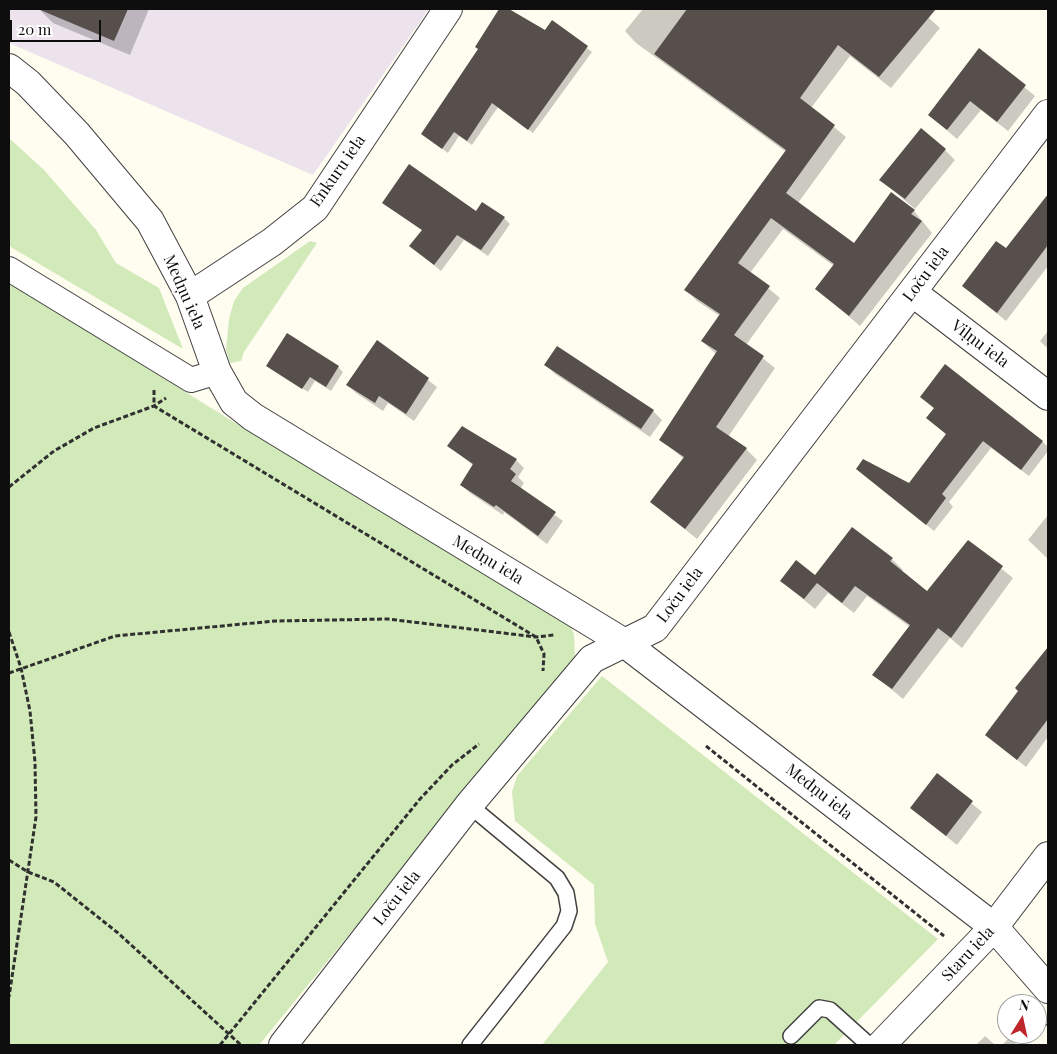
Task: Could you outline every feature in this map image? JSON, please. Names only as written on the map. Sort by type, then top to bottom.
[{"type":"street","name":"Enkuru iela","points":[[190,296],[272,242],[315,208],[448,9]]},
{"type":"street","name":"Medņu iela","points":[[9,68],[28,83],[77,134],[150,221],[190,296],[217,372],[234,402],[253,417],[623,642],[994,927],[1048,989]]},
{"type":"street","name":"Loču iela","points":[[283,1045],[469,805],[592,659],[623,642],[655,628],[1048,114]]},
{"type":"street","points":[[9,269],[191,380],[217,372]]},
{"type":"street","name":"Viļņu iela","points":[[912,292],[1048,396]]},
{"type":"street","name":"Staru iela","points":[[881,1045],[994,927],[1048,856]]},
{"type":"lane","points":[[469,805],[557,878],[566,893],[569,911],[564,926],[470,1045]]},
{"type":"lane","points":[[791,1036],[819,1008],[830,1010],[869,1045]]},
{"type":"path","points":[[154,406],[155,357]]},
{"type":"path","points":[[9,487],[54,450],[94,428],[154,406],[191,380]]},
{"type":"path","points":[[154,406],[536,637],[544,654],[542,677]]},
{"type":"path","points":[[9,673],[115,636],[275,621],[388,619],[536,637]]},
{"type":"path","points":[[9,632],[22,668],[30,710],[36,762],[36,817],[9,997]]},
{"type":"path","points":[[220,1045],[420,799],[452,765],[483,741]]},
{"type":"path","points":[[704,744],[944,936]]},
{"type":"path","points":[[9,860],[28,872],[54,882],[118,933],[241,1045]]},
{"type":"shaded area","points":[[9,9],[429,9],[313,175],[9,43]]},
{"type":"green space","points":[[9,138],[44,170],[96,230],[116,263],[159,288],[183,349],[9,246]]},
{"type":"green space","points":[[310,241],[317,243],[244,352],[241,361],[230,363],[226,350],[229,319],[234,301],[243,288]]},
{"type":"green space","points":[[9,282],[232,421],[570,625],[574,634],[575,658],[259,1045],[9,1045]]},
{"type":"green space","points":[[602,676],[938,939],[834,1045],[542,1045],[608,962],[595,924],[594,885],[515,821],[512,792],[517,776]]},
{"type":"building","points":[[38,9],[128,9],[114,41]]},
{"type":"building","points":[[499,9],[509,9],[545,30],[552,20],[588,46],[528,130],[492,103],[467,141],[454,132],[442,149],[421,134],[478,49],[475,47]]},
{"type":"building","points":[[687,9],[936,9],[879,77],[838,45],[800,98],[835,125],[786,193],[854,243],[891,192],[915,210],[911,214],[922,221],[849,316],[815,289],[834,264],[771,218],[738,263],[770,286],[734,335],[764,356],[716,427],[747,448],[685,529],[650,502],[684,457],[659,440],[717,351],[701,341],[720,314],[684,290],[786,150],[654,54]]},
{"type":"building","points":[[979,48],[1026,85],[997,122],[970,101],[947,130],[928,115]]},
{"type":"building","points":[[921,128],[946,149],[905,199],[879,180]]},
{"type":"building","points":[[409,164],[476,211],[482,202],[505,217],[481,250],[457,235],[434,265],[409,246],[422,230],[382,203]]},
{"type":"building","points":[[1048,194],[1048,245],[997,313],[962,286],[996,241],[1006,248]]},
{"type":"building","points":[[287,333],[339,366],[326,387],[310,377],[302,389],[266,366]]},
{"type":"building","points":[[377,340],[429,378],[406,414],[379,396],[375,403],[346,385]]},
{"type":"building","points":[[557,346],[654,410],[641,429],[544,365]]},
{"type":"building","points":[[945,364],[1043,441],[1021,470],[983,441],[942,494],[946,498],[926,525],[856,469],[863,459],[909,483],[946,434],[926,418],[934,408],[920,397]]},
{"type":"building","points":[[462,426],[517,459],[510,469],[516,474],[511,481],[556,512],[538,536],[496,505],[494,507],[460,485],[473,464],[447,446]]},
{"type":"building","points":[[852,527],[893,558],[890,561],[927,591],[968,540],[1003,566],[951,638],[938,628],[892,689],[872,675],[910,625],[855,586],[842,603],[817,583],[804,599],[780,581],[796,560],[815,575]]},
{"type":"building","points":[[1048,647],[1048,719],[1017,760],[985,735],[1018,691],[1015,688]]},
{"type":"building","points":[[937,773],[973,801],[946,836],[910,808]]}]
